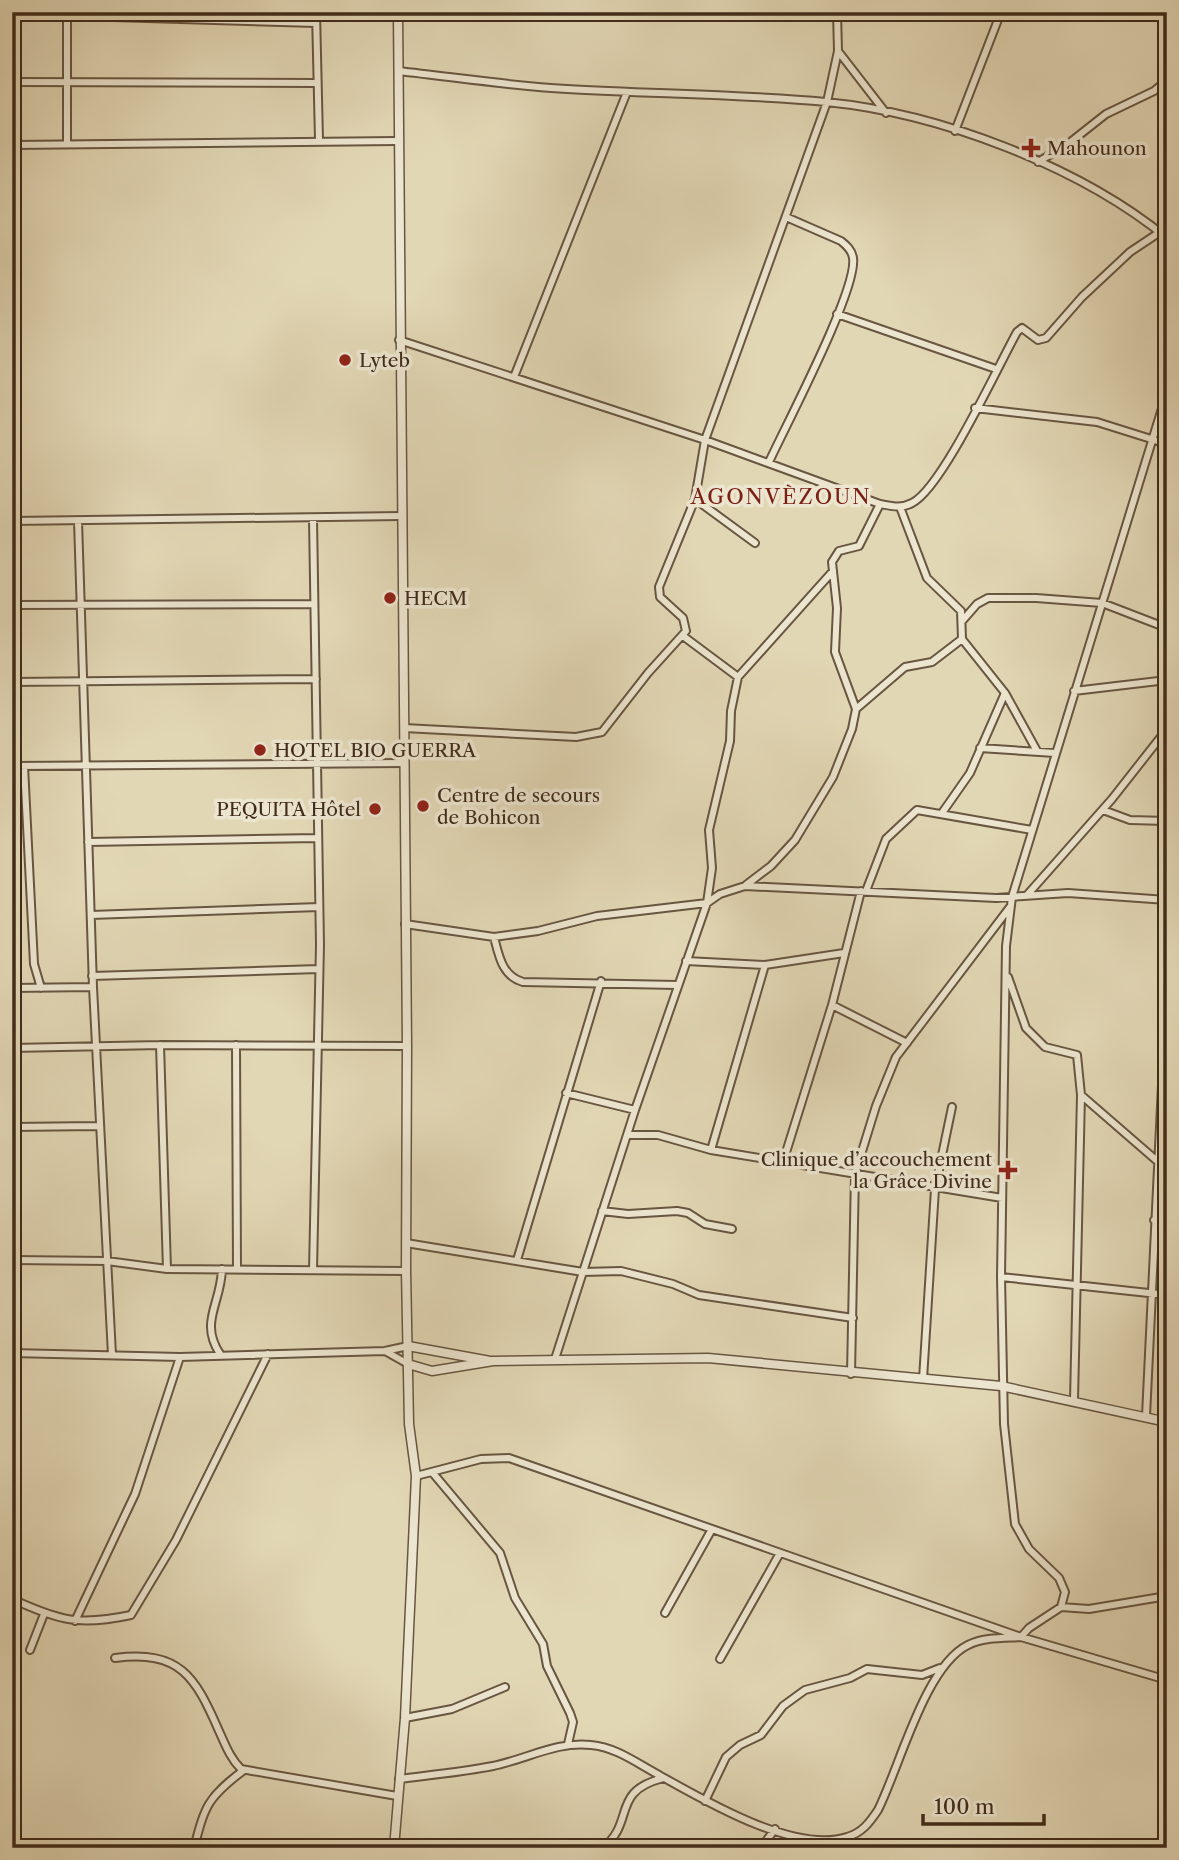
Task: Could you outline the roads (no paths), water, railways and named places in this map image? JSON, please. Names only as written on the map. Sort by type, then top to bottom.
[{"type":"street","points":[[316,12],[319,140]]},
{"type":"street","points":[[394,1848],[405,1718],[416,1476],[409,1424],[406,1271],[407,1046],[397,141],[398,12]]},
{"type":"street","points":[[404,728],[590,736],[608,726],[648,673],[683,636],[686,625],[683,618],[660,597],[659,592],[695,499],[705,440],[827,102],[838,51],[837,12]]},
{"type":"street","points":[[955,131],[1001,12]]},
{"type":"street","points":[[12,14],[316,23]]},
{"type":"street","points":[[67,14],[67,144]]},
{"type":"street","points":[[838,51],[886,113]]},
{"type":"street","points":[[398,71],[627,92],[827,102],[886,113],[955,131],[1038,162],[1135,213],[1167,238]]},
{"type":"street","points":[[12,82],[232,80],[316,83]]},
{"type":"street","points":[[1038,162],[1069,144],[1106,114],[1154,91],[1167,80]]},
{"type":"street","points":[[514,377],[627,92]]},
{"type":"street","points":[[12,145],[397,141]]},
{"type":"street","points":[[769,462],[837,314],[852,271],[853,258],[848,246],[786,216]]},
{"type":"street","points":[[399,340],[705,440],[880,504],[900,507],[919,498],[942,472],[1020,329],[1038,340],[1046,338],[1130,252],[1160,232]]},
{"type":"street","points":[[837,314],[996,369]]},
{"type":"street","points":[[1061,1607],[1065,1592],[1059,1578],[1029,1549],[1015,1524],[1001,1386],[1006,972],[1011,906],[1055,752],[1167,392]]},
{"type":"street","points":[[975,408],[1097,422],[1167,444]]},
{"type":"street","points":[[695,499],[755,543]]},
{"type":"street","points":[[405,925],[494,937],[538,931],[597,916],[707,903],[720,894],[745,886],[771,866],[795,840],[815,809],[833,777],[852,729],[856,709],[835,652],[837,608],[833,570],[835,554],[859,546],[880,504]]},
{"type":"street","points":[[900,507],[927,578],[958,606],[963,620],[962,639],[1004,693],[1037,751]]},
{"type":"street","points":[[12,521],[402,516]]},
{"type":"street","points":[[313,519],[319,907],[313,1270]]},
{"type":"street","points":[[78,521],[92,976],[111,1355]]},
{"type":"street","points":[[555,1359],[635,1110],[707,903],[712,868],[709,830],[730,741],[731,711],[738,677],[833,570]]},
{"type":"street","points":[[963,620],[988,597],[1102,603],[1167,628]]},
{"type":"street","points":[[12,605],[314,604]]},
{"type":"street","points":[[683,636],[738,677]]},
{"type":"street","points":[[856,709],[905,667],[932,662],[962,639]]},
{"type":"street","points":[[12,682],[316,679]]},
{"type":"street","points":[[1074,691],[1167,680]]},
{"type":"street","points":[[942,813],[965,779],[1004,693]]},
{"type":"street","points":[[1027,894],[1103,810],[1167,729]]},
{"type":"street","points":[[1159,740],[1167,744]]},
{"type":"street","points":[[980,748],[1055,752]]},
{"type":"street","points":[[12,766],[404,763]]},
{"type":"street","points":[[24,766],[34,964],[41,988]]},
{"type":"street","points":[[783,1162],[832,1005],[844,953],[864,891],[883,845],[905,819],[917,810],[1032,830]]},
{"type":"street","points":[[1103,810],[1130,820],[1167,821]]},
{"type":"street","points":[[88,842],[318,838]]},
{"type":"street","points":[[745,886],[1012,897],[1068,893],[1167,900]]},
{"type":"street","points":[[851,1374],[855,1174],[885,1078],[907,1043],[1011,906]]},
{"type":"street","points":[[91,915],[319,907]]},
{"type":"street","points":[[494,937],[502,965],[516,980],[677,985]]},
{"type":"street","points":[[686,961],[765,965],[844,953]]},
{"type":"street","points":[[711,1150],[765,965]]},
{"type":"street","points":[[92,976],[319,969]]},
{"type":"street","points":[[1006,972],[1026,1028],[1045,1047],[1077,1055],[1081,1095],[1074,1400]]},
{"type":"street","points":[[517,1260],[601,981]]},
{"type":"street","points":[[1146,1416],[1156,1160],[1167,982]]},
{"type":"street","points":[[12,988],[93,987]]},
{"type":"street","points":[[832,1005],[907,1043]]},
{"type":"street","points":[[12,1048],[96,1045],[407,1046]]},
{"type":"street","points":[[160,1045],[167,1269]]},
{"type":"street","points":[[236,1045],[237,1269]]},
{"type":"street","points":[[566,1093],[635,1110]]},
{"type":"street","points":[[1081,1095],[1156,1160]]},
{"type":"street","points":[[923,1379],[935,1189],[952,1107]]},
{"type":"street","points":[[12,1127],[98,1126]]},
{"type":"street","points":[[627,1135],[658,1135],[711,1150],[1002,1198]]},
{"type":"street","points":[[602,1211],[628,1214],[677,1210],[688,1213],[705,1224],[732,1229]]},
{"type":"street","points":[[1154,1220],[1167,1222]]},
{"type":"street","points":[[406,1242],[583,1272],[621,1271],[673,1284],[699,1295],[853,1318]]},
{"type":"street","points":[[12,1260],[107,1261],[167,1269],[406,1271]]},
{"type":"street","points":[[220,1354],[210,1340],[209,1330],[220,1293],[222,1269]]},
{"type":"street","points":[[1001,1277],[1078,1283],[1167,1295]]},
{"type":"street","points":[[12,1353],[180,1357],[385,1350],[408,1346],[493,1361]]},
{"type":"street","points":[[385,1350],[408,1364],[424,1370],[440,1371],[493,1361],[708,1358],[851,1374],[1001,1386],[1167,1422]]},
{"type":"street","points":[[12,1599],[44,1614],[75,1621],[101,1622],[131,1615],[176,1540],[268,1354]]},
{"type":"street","points":[[75,1621],[135,1494],[180,1357]]},
{"type":"street","points":[[416,1476],[481,1459],[509,1458],[1021,1637],[1167,1680]]},
{"type":"street","points":[[432,1472],[500,1553],[515,1598],[543,1644],[547,1666],[570,1713],[573,1722],[568,1744]]},
{"type":"street","points":[[665,1613],[712,1530]]},
{"type":"street","points":[[720,1659],[780,1553]]},
{"type":"street","points":[[705,1801],[716,1783],[726,1757],[740,1745],[761,1735],[783,1706],[805,1690],[850,1678],[867,1669],[922,1675],[940,1668],[970,1643],[1021,1637],[1029,1628],[1061,1607],[1089,1609],[1167,1596]]},
{"type":"street","points":[[30,1650],[44,1614]]},
{"type":"street","points":[[115,1658],[156,1657],[188,1673],[198,1685],[229,1752],[244,1770],[397,1796]]},
{"type":"street","points":[[399,1779],[495,1765],[568,1744],[610,1749],[705,1801],[775,1829],[797,1837],[838,1839],[859,1832],[869,1824],[887,1793],[940,1668]]},
{"type":"street","points":[[405,1718],[452,1709],[505,1687]]},
{"type":"street","points":[[194,1848],[206,1804],[215,1793],[244,1770]]},
{"type":"street","points":[[604,1848],[616,1833],[631,1794],[638,1786],[663,1777]]},
{"type":"street","points":[[761,1848],[775,1829]]},
{"type":"street","points":[[797,1837],[800,1848]]},
{"type":"street","points":[[12,1844],[24,1848]]},
{"type":"place","name":"Mahounon","points":[[1031,148]]},
{"type":"place","name":"Lyteb","points":[[345,360]]},
{"type":"place","name":"HECM","points":[[390,598]]},
{"type":"place","name":"HOTEL BIO GUERRA","points":[[260,750]]},
{"type":"place","name":"Centre de secours de Bohicon","points":[[423,806]]},
{"type":"place","name":"PEQUITA Hôtel","points":[[375,809]]},
{"type":"place","name":"Clinique d’accouchement la Grâce Divine","points":[[1008,1170]]},
{"type":"district","name":"AGONVÈZOUN","points":[[781,497]]}]
